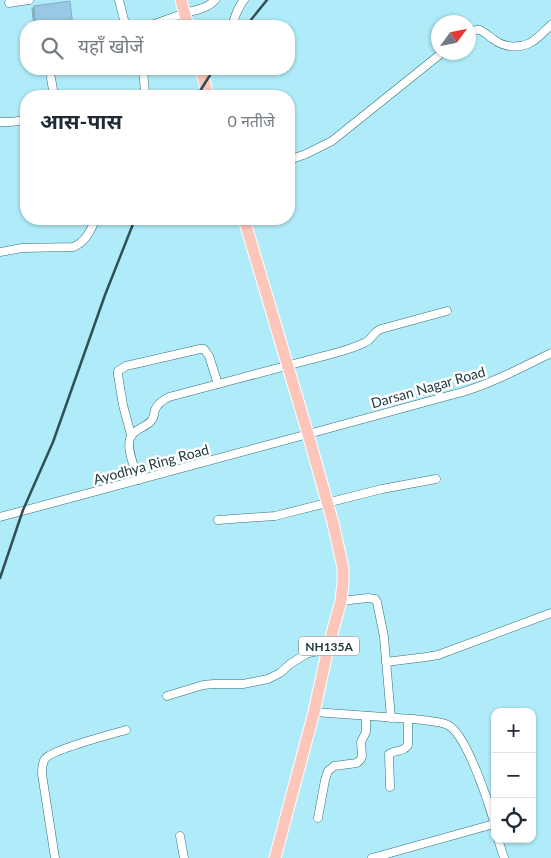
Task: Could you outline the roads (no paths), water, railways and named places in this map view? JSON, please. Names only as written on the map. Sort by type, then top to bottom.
[{"type":"highway","points":[[181,0],[186,20]]},
{"type":"highway","points":[[203,75],[206,90]]},
{"type":"highway","name":"NH135A","points":[[246,225],[308,434],[343,568],[341,601],[275,858]]},
{"type":"street","points":[[9,3],[29,0]]},
{"type":"street","points":[[119,0],[124,20]]},
{"type":"street","points":[[167,20],[203,8],[215,0]]},
{"type":"street","points":[[234,20],[244,0]]},
{"type":"street","points":[[476,30],[480,30],[504,46],[520,46],[534,41],[551,25]]},
{"type":"street","points":[[295,158],[314,151],[332,141],[433,60]]},
{"type":"street","points":[[144,75],[144,90]]},
{"type":"street","points":[[51,78],[53,90]]},
{"type":"street","points":[[0,122],[20,121]]},
{"type":"street","points":[[0,252],[51,246],[73,247],[87,237],[93,225]]},
{"type":"street","points":[[131,435],[149,424],[154,418],[155,409],[158,404],[169,397],[288,366],[362,344],[371,339],[376,331],[380,329],[447,311]]},
{"type":"street","points":[[139,480],[128,447],[131,435],[123,405],[118,371],[126,366],[204,349],[209,356],[218,384]]},
{"type":"street","name":"Darsan Nagar Road","points":[[308,434],[481,386],[550,355]]},
{"type":"street","name":"Ayodhya Ring Road","points":[[0,517],[308,434]]},
{"type":"street","points":[[218,520],[275,516],[327,502],[436,478]]},
{"type":"street","points":[[341,601],[368,598],[375,599],[377,602],[384,637],[391,718]]},
{"type":"street","points":[[386,662],[438,654],[551,613]]},
{"type":"street","points":[[167,696],[203,685],[243,684],[268,679],[280,673],[306,654],[328,650]]},
{"type":"street","points":[[314,712],[408,719],[447,725],[459,736],[468,753],[491,811]]},
{"type":"street","points":[[318,818],[328,771],[334,766],[358,763],[362,759],[361,742],[366,732],[366,716]]},
{"type":"street","points":[[390,787],[389,754],[407,748],[408,719]]},
{"type":"street","points":[[55,858],[42,774],[44,759],[55,752],[126,730]]},
{"type":"street","points":[[372,858],[491,826]]},
{"type":"street","points":[[180,836],[184,858]]},
{"type":"street","points":[[499,843],[504,858]]},
{"type":"railway","points":[[251,20],[267,0]]},
{"type":"railway","points":[[201,90],[210,75]]},
{"type":"railway","points":[[0,578],[23,510],[53,442],[105,295],[133,225]]}]
